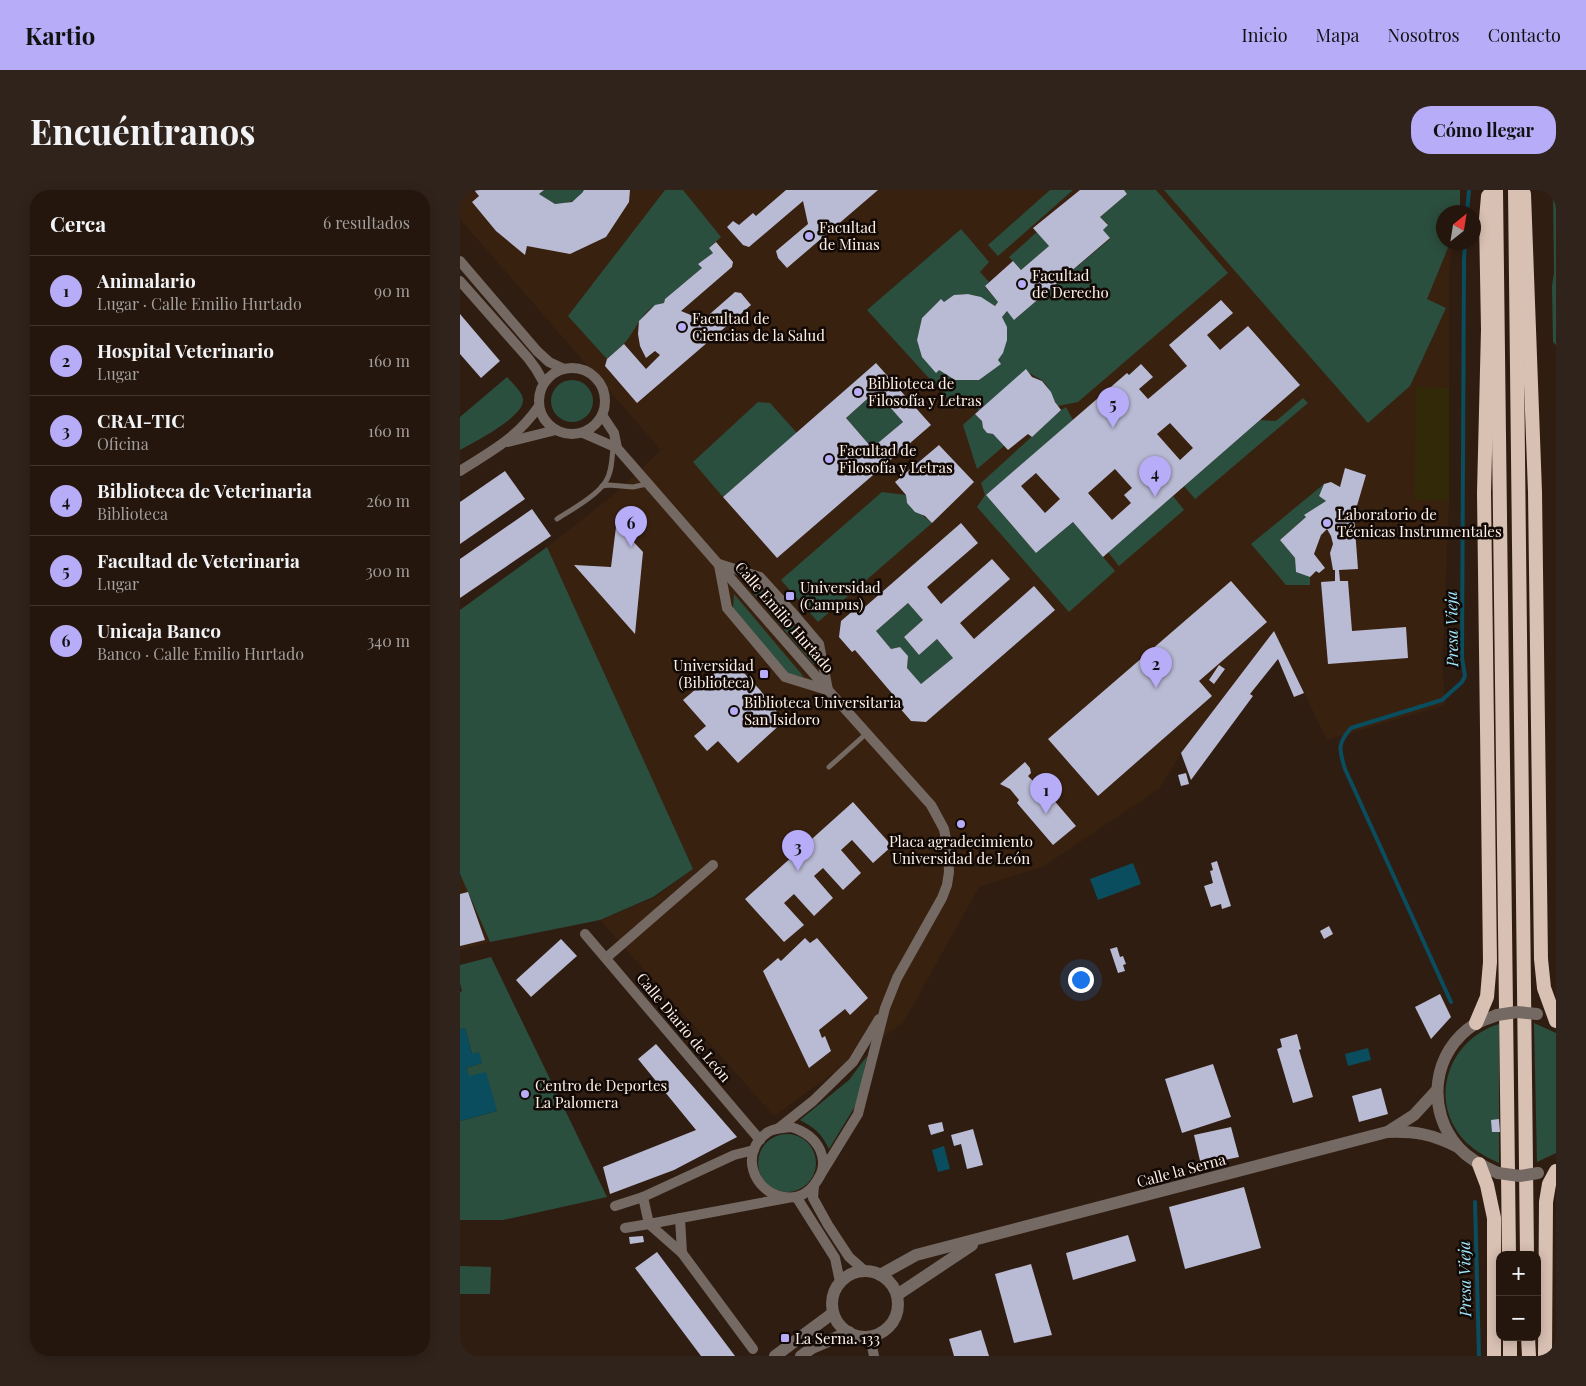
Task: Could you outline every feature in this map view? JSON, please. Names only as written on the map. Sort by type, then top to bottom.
[{"type":"highway","points":[[1476,1023],[1487,997],[1490,962],[1484,502],[1488,328],[1486,219],[1488,190]]},
{"type":"highway","points":[[1496,190],[1509,1251]]},
{"type":"highway","points":[[1515,190],[1527,1251]]},
{"type":"highway","points":[[1523,190],[1526,218],[1535,502],[1542,976],[1547,999],[1556,1021]]},
{"type":"highway","points":[[1542,976],[1550,987],[1556,991]]},
{"type":"highway","points":[[1479,1164],[1487,1185],[1494,1218],[1494,1356]]},
{"type":"highway","points":[[1545,1356],[1546,1202],[1549,1184],[1556,1171]]},
{"type":"highway","points":[[1510,1341],[1510,1356]]},
{"type":"highway","points":[[1528,1341],[1528,1356]]},
{"type":"street","points":[[460,261],[537,351],[549,362],[564,369]]},
{"type":"street","points":[[460,281],[528,358],[544,383]]},
{"type":"street","points":[[564,369],[585,370],[594,376],[605,394],[605,404],[598,422],[583,432],[572,434],[556,430],[544,420],[539,406],[540,391],[544,383],[549,376],[564,369]]},
{"type":"street","points":[[460,471],[506,442],[526,424],[539,406]]},
{"type":"street","name":"Calle Emilio Hurtado","points":[[602,415],[614,433],[615,448]]},
{"type":"street","points":[[506,442],[556,430]]},
{"type":"street","name":"Calle Emilio Hurtado","points":[[583,432],[615,448],[648,484],[931,805],[944,829],[948,850],[949,872],[947,886],[897,978],[885,1008],[858,1114],[816,1182]]},
{"type":"street","name":"Calle Emilio Hurtado","points":[[718,564],[727,608],[785,677],[828,690]]},
{"type":"street","name":"Calle Emilio Hurtado","points":[[718,564],[760,577],[819,644],[828,690]]},
{"type":"street","points":[[606,958],[713,866]]},
{"type":"street","name":"Calle Diario de León","points":[[585,934],[760,1140]]},
{"type":"street","name":"Calle Emilio Hurtado","points":[[779,1128],[813,1100],[852,1062],[885,1008]]},
{"type":"street","points":[[1556,1021],[1537,1014],[1516,1012],[1497,1015],[1476,1023],[1455,1041],[1442,1064],[1437,1090],[1439,1110],[1447,1130],[1458,1146],[1479,1164],[1498,1174],[1520,1176],[1556,1167]]},
{"type":"street","name":"Calle la Serna","points":[[1387,1132],[1414,1115],[1437,1090]]},
{"type":"street","points":[[840,1282],[835,1258],[792,1198],[776,1196],[766,1191],[758,1182],[753,1172],[754,1150],[768,1132],[779,1128],[791,1127],[802,1130],[818,1146],[822,1157],[822,1168],[816,1182],[813,1198],[849,1257],[865,1271]]},
{"type":"street","name":"Calle la Serna","points":[[880,1274],[916,1255],[1387,1132],[1410,1131],[1438,1136],[1458,1146]]},
{"type":"street","points":[[615,1206],[643,1198],[734,1155],[754,1150]]},
{"type":"street","points":[[625,1228],[792,1198],[807,1193],[816,1182]]},
{"type":"street","points":[[643,1198],[649,1224],[682,1253],[753,1348]]},
{"type":"street","points":[[680,1218],[682,1253]]},
{"type":"street","name":"Calle la Serna","points":[[897,1295],[982,1238]]},
{"type":"street","points":[[865,1271],[880,1274],[889,1281],[897,1295],[898,1306],[893,1321],[881,1333],[870,1336],[859,1336],[848,1332],[842,1327],[833,1313],[833,1297],[840,1282],[856,1272],[865,1271]]},
{"type":"street","points":[[775,1356],[833,1313]]},
{"type":"street","points":[[801,1356],[848,1332]]},
{"type":"street","points":[[870,1336],[874,1356]]},
{"type":"lane","points":[[557,519],[598,491],[606,481],[615,448]]},
{"type":"lane","points":[[602,486],[633,487],[648,484]]},
{"type":"lane","points":[[829,767],[867,733]]},
{"type":"shaded area","points":[[460,190],[1458,190],[1448,205],[1436,205],[1436,250],[1452,250],[1449,271],[1449,501],[1442,666],[1445,705],[1327,740],[1274,631],[1181,753],[1159,789],[1044,866],[979,887],[903,1023],[774,1116],[600,920],[654,898],[693,869],[547,547],[615,494],[661,450],[460,219]]},
{"type":"shaded area","points":[[460,874],[490,942],[460,950]]},
{"type":"green space","points":[[544,190],[584,190],[579,197],[572,201],[555,204],[539,194]]},
{"type":"green space","points":[[665,190],[683,190],[721,237],[709,248],[713,253],[698,264],[702,268],[665,299],[664,303],[650,309],[623,345],[607,359],[568,316]]},
{"type":"green space","points":[[1050,190],[1073,190],[998,256],[988,245]]},
{"type":"green space","points":[[1124,190],[1156,190],[1228,273],[1078,402],[1058,406],[1043,381],[1026,370],[979,411],[968,398],[957,409],[867,310],[961,229],[989,262],[980,272],[989,282],[985,287],[998,302],[995,306],[969,294],[958,295],[944,302],[940,300],[922,318],[917,340],[939,370],[955,380],[979,380],[1000,364],[998,360],[1004,350],[1006,340],[1002,317],[1007,311],[1015,319],[1110,239],[1103,230],[1108,224],[1100,217],[1127,194]]},
{"type":"green space","points":[[1164,190],[1460,190],[1460,205],[1436,205],[1436,250],[1447,250],[1427,299],[1446,308],[1410,386],[1368,423]]},
{"type":"green space","points":[[1553,190],[1556,190],[1556,345],[1553,342]]},
{"type":"green space","points":[[1037,232],[1049,246],[1021,270],[1009,257]]},
{"type":"green space","points":[[507,377],[523,397],[521,407],[507,421],[460,450],[460,417]]},
{"type":"green space","points":[[576,380],[584,383],[590,389],[593,401],[590,413],[584,419],[568,422],[560,419],[554,413],[551,397],[554,389],[560,383]]},
{"type":"green space","points":[[876,391],[903,422],[872,448],[846,418]]},
{"type":"green space","points":[[1303,398],[1308,403],[1195,499],[1184,486],[1260,420],[1276,421]]},
{"type":"green space","points":[[758,402],[770,403],[797,433],[723,497],[693,462]]},
{"type":"green space","points":[[1066,407],[1073,420],[986,495],[1036,553],[1073,522],[1115,571],[1069,612],[977,507],[985,495],[981,483]]},
{"type":"green space","points":[[975,414],[982,421],[983,428],[987,433],[993,434],[1004,446],[977,469],[963,425]]},
{"type":"green space","points":[[1324,484],[1319,496],[1326,501],[1305,515],[1306,517],[1280,540],[1295,558],[1296,572],[1310,577],[1310,585],[1286,585],[1251,544]]},
{"type":"green space","points":[[882,492],[906,495],[907,503],[932,523],[818,622],[781,580]]},
{"type":"green space","points":[[1173,496],[1184,510],[1119,566],[1108,552]]},
{"type":"green space","points":[[547,547],[693,869],[653,897],[600,920],[490,942],[460,874],[460,610]]},
{"type":"green space","points":[[744,582],[759,585],[813,648],[814,665]]},
{"type":"green space","points":[[734,594],[804,677],[787,673],[733,609]]},
{"type":"green space","points":[[908,603],[923,620],[904,637],[919,655],[937,639],[953,658],[921,684],[907,668],[908,656],[900,647],[891,649],[876,631]]},
{"type":"green space","name":"Centro de Deportes La Palomera","points":[[491,957],[607,1197],[503,1220],[460,1220],[460,1121],[497,1111],[469,1077],[466,1068],[482,1063],[472,1054],[465,1028],[460,1029],[460,992],[462,991],[460,965]]},
{"type":"green space","points":[[1534,1023],[1556,1033],[1556,1153],[1537,1162]]},
{"type":"green space","points":[[1499,1024],[1499,1163],[1479,1153],[1462,1138],[1454,1126],[1448,1110],[1446,1095],[1447,1079],[1452,1064],[1460,1051],[1484,1030]]},
{"type":"green space","points":[[867,1056],[857,1103],[829,1149],[817,1132],[800,1120],[849,1080]]},
{"type":"green space","points":[[787,1134],[798,1136],[811,1147],[816,1163],[814,1174],[803,1187],[787,1192],[776,1190],[763,1179],[758,1163],[760,1152],[771,1139]]},
{"type":"green space","points":[[460,1266],[491,1267],[490,1294],[460,1294]]},
{"type":"sand","points":[[1416,387],[1449,388],[1449,501],[1414,500]]},
{"type":"water","points":[[1133,863],[1141,884],[1098,900],[1090,879]]},
{"type":"water","points":[[465,1028],[472,1054],[479,1052],[482,1063],[466,1068],[469,1076],[486,1072],[497,1111],[460,1121],[460,1029]]},
{"type":"water","points":[[1368,1048],[1371,1060],[1348,1066],[1345,1054]]},
{"type":"water","points":[[944,1146],[950,1169],[938,1172],[932,1150]]},
{"type":"building","points":[[474,190],[544,190],[539,194],[555,204],[572,202],[584,190],[630,190],[629,202],[606,237],[570,254],[527,246],[525,255],[496,231],[472,202],[479,196]]},
{"type":"building","name":"Facultad de Minas","points":[[786,190],[878,190],[787,268],[778,258],[776,251],[808,224],[803,201],[749,247],[743,245],[727,227],[733,221],[739,225],[753,213],[756,216]]},
{"type":"building","name":"Facultad de Derecho","points":[[1080,190],[1124,190],[1127,194],[1100,217],[1108,225],[1103,230],[1110,238],[1014,320],[1007,311],[1002,317],[1007,327],[1007,340],[1003,353],[998,360],[1001,364],[979,380],[955,380],[939,370],[936,373],[922,357],[917,340],[922,318],[941,299],[944,302],[954,295],[968,294],[981,297],[995,306],[998,302],[985,286],[1013,261],[1021,270],[1049,246],[1033,228]]},
{"type":"building","name":"Facultad de Ciencias de la Salud","points":[[716,242],[733,262],[732,267],[681,311],[703,320],[735,292],[741,293],[751,305],[637,403],[605,366],[607,359],[624,344],[646,369],[660,355],[655,351],[646,358],[640,346],[638,334],[639,321],[655,305],[664,303],[665,299],[702,268],[698,264],[713,253],[709,248]]},
{"type":"building","points":[[1221,300],[1233,313],[1207,335],[1220,350],[1248,326],[1300,385],[1103,557],[1073,522],[1036,553],[986,495],[1127,373],[1129,375],[1141,364],[1153,377],[1139,389],[1148,399],[1187,366],[1169,345]],"holes":[[[1170,423],[1193,448],[1180,460],[1157,434]],[[1115,469],[1132,488],[1124,495],[1131,503],[1112,520],[1088,493]],[[1036,473],[1060,499],[1045,513],[1021,486]]]},
{"type":"building","points":[[460,314],[500,361],[481,378],[460,354]]},
{"type":"building","name":"Facultad de Filosofía y Letras","points":[[876,363],[931,425],[777,558],[723,497]],"holes":[[[876,391],[903,422],[872,448],[846,418]]]},
{"type":"building","points":[[1026,369],[1032,377],[1042,381],[1061,410],[1032,437],[1028,434],[1008,450],[993,434],[987,433],[983,428],[982,421],[975,414]]},
{"type":"building","points":[[939,445],[974,482],[932,523],[925,516],[915,512],[907,503],[906,495],[895,482]]},
{"type":"building","points":[[1345,468],[1366,475],[1354,516],[1358,569],[1339,570],[1340,581],[1348,581],[1352,631],[1406,627],[1408,658],[1328,664],[1321,582],[1335,581],[1335,570],[1333,570],[1330,553],[1333,544],[1331,536],[1327,529],[1321,535],[1314,554],[1325,568],[1319,573],[1316,571],[1310,577],[1296,572],[1295,558],[1280,540],[1306,517],[1304,515],[1326,501],[1319,496],[1324,484],[1331,482],[1340,487]]},
{"type":"building","points":[[505,471],[525,499],[460,544],[460,502]]},
{"type":"building","points":[[532,509],[551,536],[460,598],[460,559]]},
{"type":"building","points":[[961,523],[978,543],[927,587],[941,604],[992,559],[1010,579],[960,623],[974,639],[1034,586],[1055,610],[926,722],[911,721],[898,706],[901,704],[855,650],[852,652],[839,637],[841,621],[855,609],[858,613]],"holes":[[[908,603],[923,620],[904,637],[919,655],[937,639],[953,658],[921,684],[907,668],[908,656],[900,647],[891,649],[876,631]]]},
{"type":"building","points":[[616,527],[627,539],[628,536],[643,552],[635,634],[574,565],[611,567]]},
{"type":"building","points":[[1231,581],[1267,622],[1199,681],[1212,696],[1098,796],[1048,739]]},
{"type":"building","points":[[1274,631],[1304,693],[1294,697],[1278,659],[1250,694],[1253,696],[1191,780],[1181,753]]},
{"type":"building","name":"Biblioteca Universitaria San Isidoro","points":[[731,659],[760,690],[784,721],[738,763],[718,741],[707,751],[694,736],[706,726],[683,700]]},
{"type":"building","points":[[1219,665],[1225,669],[1214,684],[1209,680]]},
{"type":"building","points":[[1025,762],[1030,768],[1031,773],[1028,776],[1038,786],[1040,784],[1076,826],[1053,845],[1017,803],[1019,800],[1010,789],[1000,784]]},
{"type":"building","points":[[1186,773],[1189,784],[1181,786],[1178,775]]},
{"type":"building","points":[[853,802],[892,846],[873,863],[852,840],[841,850],[861,873],[843,890],[823,868],[814,876],[833,898],[814,916],[794,894],[784,903],[804,925],[784,942],[745,899]]},
{"type":"building","points":[[1217,861],[1231,906],[1222,909],[1221,904],[1211,907],[1204,886],[1213,883],[1210,871],[1213,870],[1211,863]]},
{"type":"building","points":[[468,892],[485,940],[460,946],[460,894]]},
{"type":"building","points":[[1329,926],[1333,934],[1324,939],[1320,931]]},
{"type":"building","points":[[805,938],[810,943],[817,938],[868,998],[850,1015],[845,1009],[819,1030],[822,1038],[825,1036],[831,1051],[809,1068],[763,971],[778,958],[781,961]]},
{"type":"building","points":[[561,939],[577,956],[531,997],[516,980]]},
{"type":"building","points":[[1117,947],[1120,957],[1123,956],[1126,964],[1123,965],[1125,971],[1118,973],[1110,949]]},
{"type":"building","points":[[1440,994],[1451,1017],[1431,1039],[1415,1007]]},
{"type":"building","points":[[1297,1034],[1301,1049],[1299,1050],[1313,1097],[1293,1103],[1277,1049],[1282,1047],[1280,1039]]},
{"type":"building","points":[[656,1044],[737,1137],[674,1170],[610,1194],[603,1167],[696,1130],[638,1059]]},
{"type":"building","points":[[1213,1064],[1231,1117],[1182,1133],[1165,1079]]},
{"type":"building","points":[[1381,1088],[1388,1114],[1359,1122],[1352,1096]]},
{"type":"building","points":[[1499,1119],[1500,1132],[1492,1132],[1491,1120]]},
{"type":"building","points":[[942,1122],[944,1131],[931,1135],[928,1125]]},
{"type":"building","points":[[1231,1127],[1239,1157],[1201,1165],[1194,1135]]},
{"type":"building","points":[[973,1129],[983,1165],[967,1169],[961,1144],[954,1146],[951,1135]]},
{"type":"building","points":[[1244,1187],[1261,1248],[1185,1269],[1169,1207]]},
{"type":"building","points":[[1128,1235],[1136,1261],[1073,1280],[1066,1253]]},
{"type":"building","points":[[643,1236],[644,1242],[630,1244],[629,1237]]},
{"type":"building","points":[[657,1252],[735,1356],[701,1356],[635,1268]]},
{"type":"building","points":[[1031,1264],[1052,1335],[1014,1343],[995,1274]]},
{"type":"building","points":[[981,1330],[989,1356],[954,1356],[949,1339]]},
{"type":"waterway","name":"Presa Vieja","points":[[1468,205],[1469,190]]},
{"type":"waterway","name":"Presa Vieja","points":[[1451,1002],[1345,769],[1341,756],[1341,743],[1351,728],[1442,700],[1462,682],[1465,676],[1462,658],[1465,250]]},
{"type":"waterway","name":"Presa Vieja","points":[[1475,1202],[1479,1356]]},
{"type":"place","name":"Facultad de Minas","points":[[809,236]]},
{"type":"place","name":"Facultad de Derecho","points":[[1022,284]]},
{"type":"place","name":"Facultad de Ciencias de la Salud","points":[[682,327]]},
{"type":"place","name":"Biblioteca de Filosofía y Letras","points":[[858,392]]},
{"type":"place","name":"Facultad de Veterinaria","points":[[1113,428]]},
{"type":"place","name":"Facultad de Filosofía y Letras","points":[[829,459]]},
{"type":"place","name":"Biblioteca de Veterinaria","points":[[1155,497]]},
{"type":"place","name":"Laboratorio de Técnicas Instrumentales","points":[[1327,523]]},
{"type":"place","name":"Unicaja Banco","points":[[631,547]]},
{"type":"place","name":"Universidad (Campus)","points":[[790,596]]},
{"type":"place","name":"Universidad (Biblioteca)","points":[[764,674]]},
{"type":"place","name":"Hospital Veterinario","points":[[1156,688]]},
{"type":"place","name":"Biblioteca Universitaria San Isidoro","points":[[734,711]]},
{"type":"place","name":"Animalario","points":[[1046,814]]},
{"type":"place","name":"Placa agradecimiento Universidad de León","points":[[961,824]]},
{"type":"place","name":"CRAI-TIC","points":[[798,871]]},
{"type":"place","name":"Centro de Deportes La Palomera","points":[[525,1094]]},
{"type":"place","name":"La Serna. 133","points":[[785,1338]]}]
